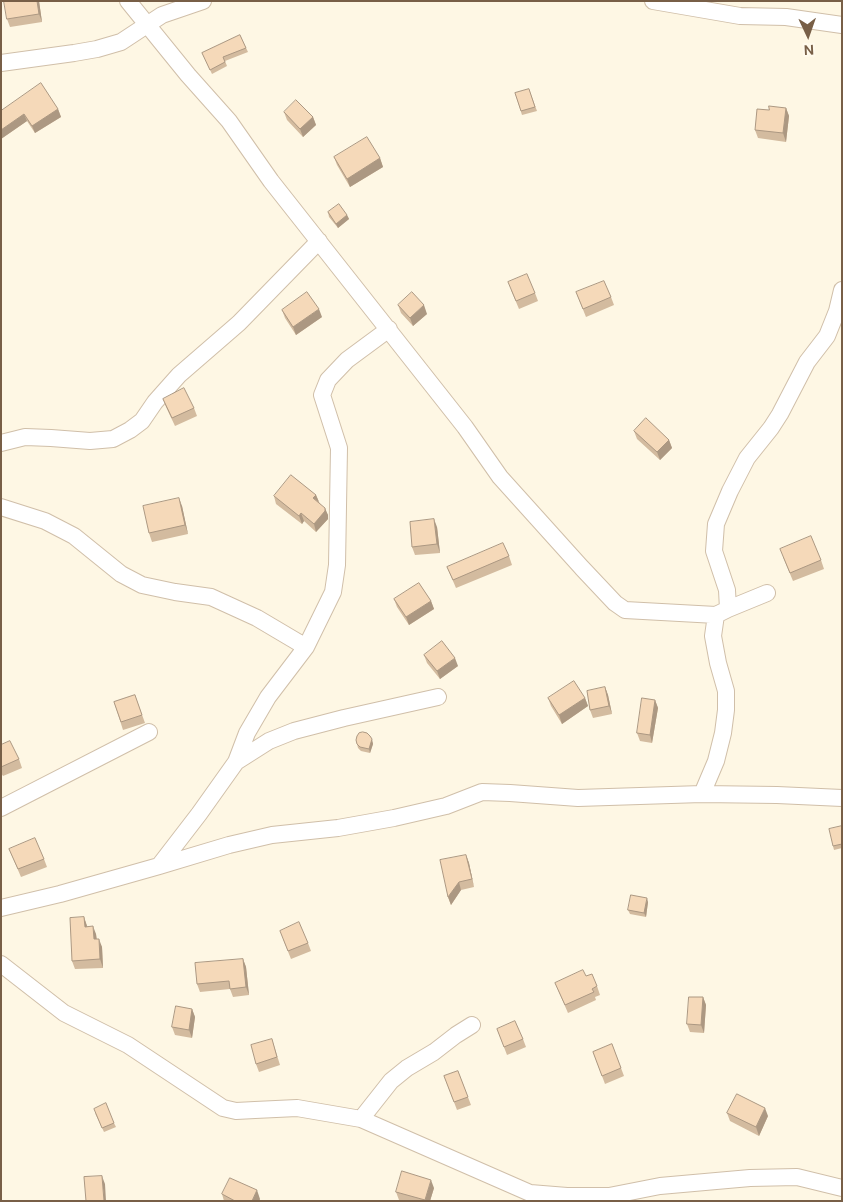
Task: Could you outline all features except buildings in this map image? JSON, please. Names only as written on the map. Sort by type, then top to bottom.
[{"type":"street","points":[[128,1],[188,75],[229,121],[271,180],[466,427],[500,477],[616,603],[625,610],[722,612],[767,593]]},
{"type":"street","points":[[1,63],[97,49],[121,42],[162,15],[203,1]]},
{"type":"street","points":[[653,1],[740,16],[786,17],[842,25]]},
{"type":"street","points":[[1,443],[26,437],[90,441],[113,439],[130,430],[142,421],[155,402],[179,375],[239,323],[319,241]]},
{"type":"street","points":[[702,794],[716,761],[726,710],[726,691],[713,636],[722,612],[727,590],[714,550],[716,524],[747,458],[771,428],[807,362],[827,336],[837,311],[842,290]]},
{"type":"street","points":[[159,866],[236,762],[247,733],[268,696],[306,647],[333,592],[337,565],[338,448],[322,395],[328,380],[347,360],[389,329]]},
{"type":"street","points":[[1,507],[45,521],[74,536],[121,574],[142,585],[211,597],[257,618],[306,647]]},
{"type":"street","points":[[236,762],[269,741],[294,731],[344,718],[438,698]]},
{"type":"street","points":[[1,808],[149,732]]},
{"type":"street","points":[[1,908],[60,894],[229,845],[272,835],[338,828],[394,818],[446,806],[482,792],[578,798],[702,794],[842,798]]},
{"type":"street","points":[[1,964],[64,1013],[128,1045],[223,1108],[236,1111],[297,1108],[361,1119],[530,1193],[567,1196],[609,1196],[660,1186],[750,1178],[797,1177],[842,1188]]},
{"type":"street","points":[[361,1119],[391,1080],[406,1068],[434,1052],[472,1025]]}]
